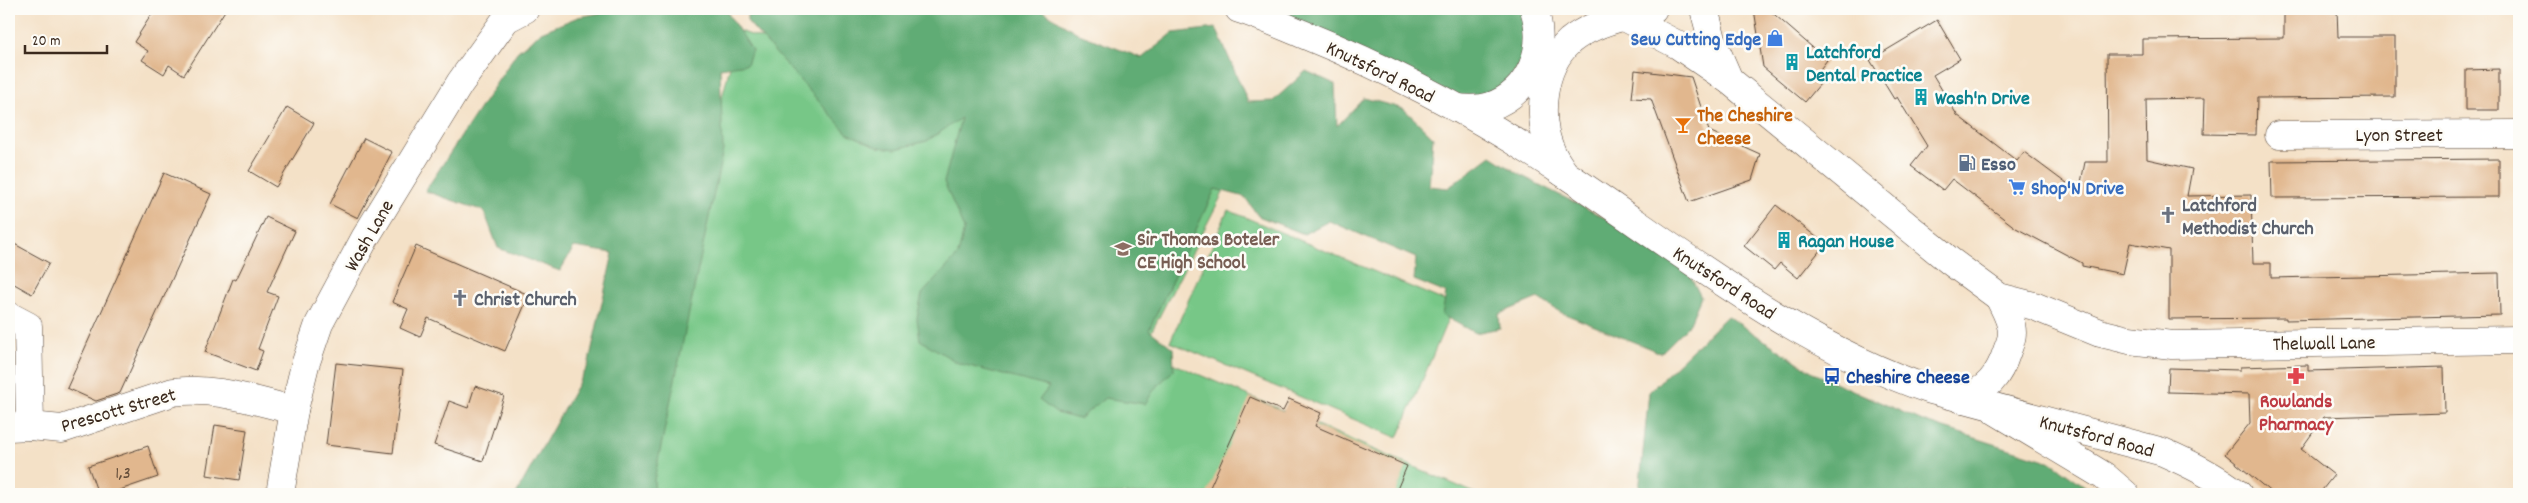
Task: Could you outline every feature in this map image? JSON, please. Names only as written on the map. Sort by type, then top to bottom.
[{"type":"main road","name":"Knutsford Road","points":[[1239,9],[1351,54],[1512,139],[1725,283],[1806,335],[1910,383],[2163,452],[2215,478],[2238,494]]},
{"type":"main road","points":[[1456,108],[1490,107],[1508,98],[1522,87],[1531,72],[1537,54],[1539,37],[1534,9]]},
{"type":"main road","points":[[1564,173],[1552,153],[1545,130],[1543,106],[1551,67],[1571,41],[1606,21],[1617,12],[1653,9]]},
{"type":"main road","points":[[1704,9],[1713,43],[1729,80]]},
{"type":"main road","name":"Wash Lane","points":[[280,494],[294,410],[305,365],[319,324],[365,238],[460,83],[513,12]]},
{"type":"main road","points":[[1617,12],[1678,44],[1729,80],[1950,261],[1999,297],[2009,317],[2012,334],[1999,373],[1988,387],[1976,395],[1974,402],[2104,476],[2125,494]]},
{"type":"main road","name":"Lyon Street","points":[[2279,135],[2519,134]]},
{"type":"main road","name":"Thelwall Lane","points":[[1999,297],[2034,306],[2100,333],[2129,340],[2172,345],[2519,340]]},
{"type":"main road","points":[[9,316],[28,326],[19,426]]},
{"type":"main road","name":"Prescott Street","points":[[19,426],[62,428],[173,392],[188,390],[226,395],[294,410]]},
{"type":"green space","points":[[623,9],[725,9],[752,50],[747,64],[720,68],[723,150],[654,480],[655,494],[516,494],[588,366],[613,253],[574,247],[560,271],[498,248],[484,211],[425,191],[517,52],[541,32],[578,17]]},
{"type":"green space","points":[[747,9],[1040,9],[1079,34],[1142,58],[1173,33],[1216,28],[1248,102],[1273,101],[1306,71],[1335,84],[1337,126],[1364,98],[1404,109],[1433,137],[1429,186],[1448,188],[1491,156],[1524,177],[1625,228],[1687,270],[1701,297],[1689,325],[1661,353],[1560,312],[1538,298],[1499,314],[1500,328],[1475,333],[1442,315],[1446,293],[1414,280],[1416,258],[1329,221],[1304,234],[1258,216],[1245,197],[1215,189],[1149,330],[1173,348],[1174,370],[1156,387],[1145,404],[1105,398],[1079,419],[1056,413],[1039,400],[1049,387],[958,363],[920,340],[917,318],[922,294],[958,255],[964,229],[944,182],[961,118],[927,141],[896,149],[878,147],[847,133],[747,21]]},
{"type":"green space","points":[[1223,9],[1534,9],[1539,37],[1490,107]]},
{"type":"green space","points":[[739,31],[1225,189],[1142,350],[1477,494],[621,494]]},
{"type":"green space","points":[[1228,210],[1454,305],[1398,438],[1170,342]]},
{"type":"green space","points":[[1727,316],[1816,374],[1925,422],[2051,462],[2096,494],[1644,494],[1639,492],[1649,392]]},
{"type":"building","points":[[155,9],[226,9],[184,75],[169,65],[164,74],[142,60],[148,51],[134,42]]},
{"type":"building","points":[[1754,9],[1768,9],[1827,60],[1818,72],[1825,78],[1805,102],[1763,67]]},
{"type":"building","points":[[2284,9],[2337,9],[2338,37],[2395,37],[2395,97],[2257,98],[2256,135],[2204,134],[2205,98],[2146,99],[2147,159],[2192,169],[2187,196],[2251,195],[2253,263],[2271,263],[2271,278],[2499,273],[2500,315],[2286,320],[2286,318],[2169,319],[2169,250],[2130,243],[2123,274],[2082,266],[2082,263],[2016,228],[1952,179],[1943,190],[1911,166],[1927,146],[1897,97],[1894,99],[1870,60],[1937,20],[1960,59],[1933,75],[1957,115],[2017,161],[2024,152],[2079,193],[2085,162],[2108,162],[2107,54],[2142,54],[2142,39],[2284,38]]},
{"type":"building","points":[[2499,69],[2499,110],[2466,110],[2466,70]]},
{"type":"building","points":[[1635,70],[1691,77],[1709,131],[1760,154],[1752,180],[1689,202],[1651,99],[1632,98]]},
{"type":"building","points":[[287,107],[314,123],[276,187],[249,171]]},
{"type":"building","points":[[364,138],[392,152],[358,218],[330,204]]},
{"type":"building","points":[[2499,159],[2499,197],[2272,198],[2271,161]]},
{"type":"building","points":[[164,173],[211,194],[120,393],[96,401],[67,388]]},
{"type":"building","name":"Ragan House","points":[[1776,205],[1825,244],[1798,278],[1780,263],[1774,270],[1744,246]]},
{"type":"building","points":[[266,217],[295,231],[267,292],[278,296],[258,349],[263,351],[256,371],[205,352],[233,279],[236,280]]},
{"type":"building","points":[[9,241],[49,263],[32,294],[9,281]]},
{"type":"building","name":"Christ Church","points":[[416,246],[529,295],[505,351],[428,318],[420,337],[400,328],[408,309],[392,302]]},
{"type":"building","points":[[336,363],[403,370],[393,453],[326,445]]},
{"type":"building","points":[[2308,365],[2308,371],[2444,367],[2445,413],[2324,417],[2301,449],[2334,475],[2319,494],[2273,494],[2225,454],[2250,423],[2249,394],[2168,392],[2169,368],[2240,370],[2240,367]]},
{"type":"building","points":[[475,386],[504,396],[483,461],[434,445],[449,401],[468,408]]},
{"type":"building","points":[[1250,397],[1283,411],[1289,399],[1321,413],[1315,426],[1407,466],[1395,494],[1207,494]]},
{"type":"building","points":[[215,425],[247,430],[239,480],[207,475]]},
{"type":"building","points":[[148,446],[158,477],[108,494],[98,494],[88,466]]},
{"type":"place","name":"Sew Cutting Edge","points":[[1775,38]]},
{"type":"place","name":"Latchford Dental Practice","points":[[1792,62]]},
{"type":"place","name":"Wash'n Drive","points":[[1921,97]]},
{"type":"place","name":"The Cheshire Cheese","points":[[1683,125]]},
{"type":"place","name":"Esso","points":[[1967,163]]},
{"type":"place","name":"Shop'N Drive","points":[[2017,187]]},
{"type":"place","name":"Latchford Methodist Church","points":[[2168,215]]},
{"type":"place","name":"Ragan House","points":[[1784,240]]},
{"type":"place","name":"Sir Thomas Boteler CE High School","points":[[1123,249]]},
{"type":"place","name":"Christ Church","points":[[460,298]]},
{"type":"place","name":"Cheshire Cheese","points":[[1832,376]]},
{"type":"place","name":"Rowlands Pharmacy","points":[[2296,376]]}]
